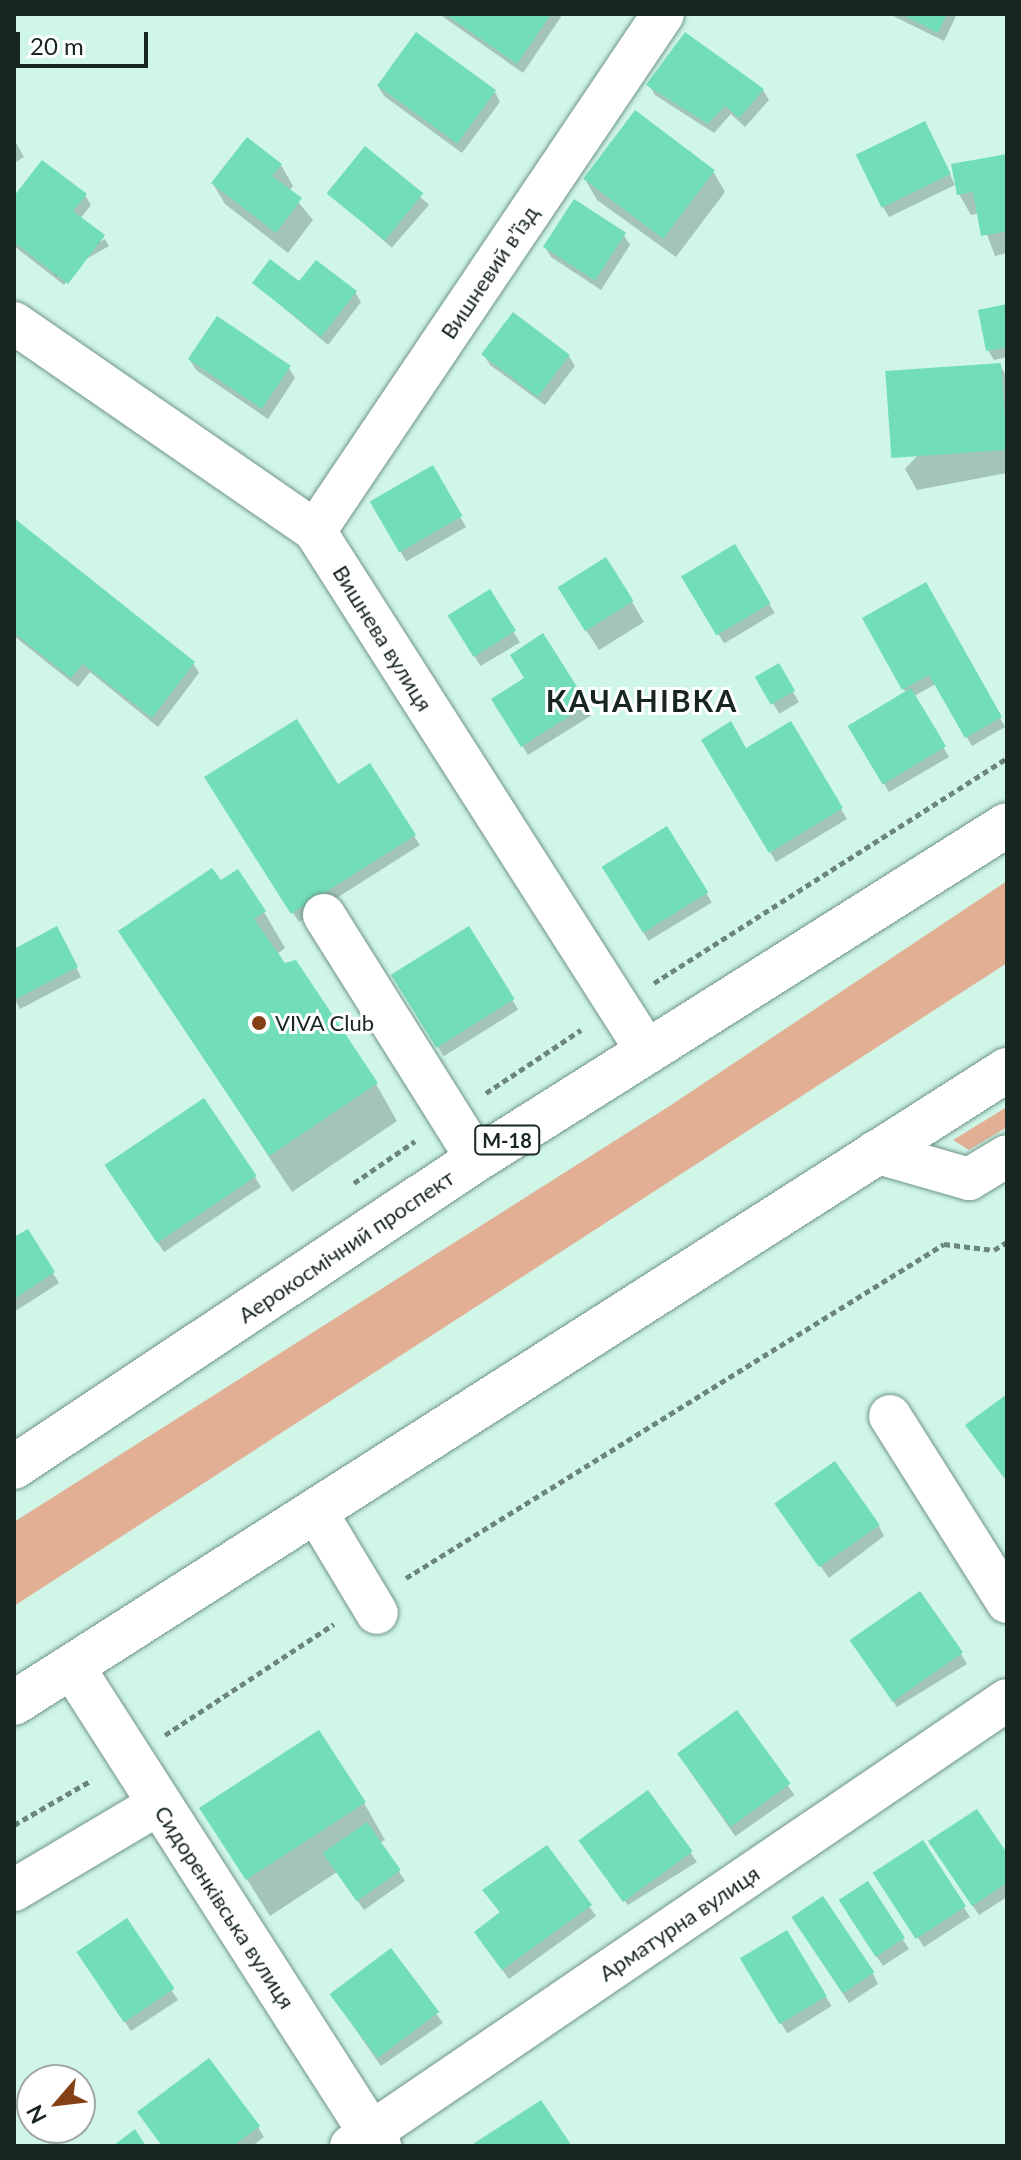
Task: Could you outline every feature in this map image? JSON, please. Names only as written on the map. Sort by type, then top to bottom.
[{"type":"main road","name":"Аерокосмічний проспект","points":[[14,1467],[477,1159],[1007,825]]},
{"type":"main road","points":[[14,1703],[1007,1070]]},
{"type":"main road","name":"Сидоренківська вулиця","points":[[73,1668],[367,2141]]},
{"type":"street","name":"Вишневий в’їзд","points":[[315,531],[663,14]]},
{"type":"street","name":"Вишнева вулиця","points":[[14,323],[315,531],[648,1053]]},
{"type":"street","points":[[324,915],[477,1159]]},
{"type":"street","points":[[875,1152],[969,1179],[1007,1156]]},
{"type":"street","points":[[890,1416],[1007,1602]]},
{"type":"street","points":[[315,1510],[374,1607]]},
{"type":"street","name":"Арматурна вулиця","points":[[367,2141],[1007,1700]]},
{"type":"street","points":[[14,1890],[159,1804]]},
{"type":"path","points":[[348,1187],[616,1007],[1007,758]]},
{"type":"path","points":[[14,1825],[374,1607],[944,1244],[994,1250],[1007,1242]]},
{"type":"shaded area","points":[[1007,881],[1007,963],[14,1606],[14,1522],[668,1107]]},
{"type":"shaded area","points":[[1007,1107],[1007,1127],[969,1150],[953,1140]]},
{"type":"building","points":[[445,14],[551,14],[517,64]]},
{"type":"building","points":[[901,14],[947,14],[938,33]]},
{"type":"building","points":[[416,32],[496,90],[457,144],[377,85]]},
{"type":"building","points":[[685,32],[764,89],[739,118],[725,106],[708,124],[646,85]]},
{"type":"building","points":[[635,110],[715,170],[663,239],[583,179]]},
{"type":"building","points":[[925,121],[951,174],[882,208],[856,155]]},
{"type":"building","points":[[247,137],[282,164],[272,176],[302,198],[276,233],[211,183]]},
{"type":"building","points":[[365,146],[423,193],[385,241],[327,193]]},
{"type":"building","points":[[1007,154],[1007,231],[981,236],[973,192],[957,195],[951,164]]},
{"type":"building","points":[[42,160],[87,194],[73,211],[105,235],[68,284],[14,242],[14,196]]},
{"type":"building","points":[[574,199],[626,233],[595,281],[543,247]]},
{"type":"building","points":[[270,259],[299,281],[316,260],[357,291],[321,337],[252,283]]},
{"type":"building","points":[[1007,304],[1007,347],[986,351],[978,310]]},
{"type":"building","points":[[513,312],[570,355],[538,397],[481,354]]},
{"type":"building","points":[[217,316],[291,366],[262,409],[188,359]]},
{"type":"building","points":[[1001,363],[1007,450],[891,458],[885,371]]},
{"type":"building","points":[[433,465],[463,516],[399,553],[370,502]]},
{"type":"building","points":[[14,518],[195,662],[152,718],[83,664],[71,678],[14,633]]},
{"type":"building","points":[[735,544],[771,603],[717,636],[681,576]]},
{"type":"building","points":[[606,557],[634,601],[585,631],[558,587]]},
{"type":"building","points":[[926,582],[1002,717],[965,738],[929,675],[902,690],[862,618]]},
{"type":"building","points":[[490,589],[516,631],[474,657],[448,615]]},
{"type":"building","points":[[543,633],[588,704],[521,747],[491,699],[524,678],[510,655]]},
{"type":"building","points":[[779,663],[795,691],[771,705],[755,677]]},
{"type":"building","points":[[911,688],[946,746],[883,784],[848,726]]},
{"type":"building","points":[[297,719],[338,784],[370,763],[416,835],[291,914],[204,777]]},
{"type":"building","points":[[731,721],[746,748],[791,721],[843,808],[769,853],[701,740]]},
{"type":"building","points":[[667,826],[708,892],[643,933],[602,867]]},
{"type":"building","name":"VIVA Club","points":[[212,868],[221,880],[238,869],[266,911],[254,919],[285,963],[296,960],[378,1083],[269,1156],[118,931]]},
{"type":"building","points":[[57,926],[78,967],[14,1000],[14,949]]},
{"type":"building","points":[[469,926],[515,999],[437,1048],[391,975]]},
{"type":"building","points":[[204,1098],[257,1176],[157,1243],[105,1165]]},
{"type":"building","points":[[28,1229],[55,1272],[14,1299],[14,1237]]},
{"type":"building","points":[[1007,1394],[1007,1476],[1004,1478],[965,1425]]},
{"type":"building","points":[[835,1461],[880,1525],[819,1567],[774,1503]]},
{"type":"building","points":[[920,1591],[963,1652],[893,1702],[850,1640]]},
{"type":"building","points":[[737,1710],[790,1784],[731,1827],[677,1753]]},
{"type":"building","points":[[319,1730],[366,1802],[246,1880],[199,1808]]},
{"type":"building","points":[[648,1790],[693,1851],[623,1902],[578,1841]]},
{"type":"building","points":[[977,1809],[1007,1853],[1007,1883],[972,1906],[928,1841]]},
{"type":"building","points":[[367,1822],[401,1870],[357,1901],[323,1853]]},
{"type":"building","points":[[923,1840],[966,1906],[916,1939],[873,1873]]},
{"type":"building","points":[[547,1845],[592,1905],[502,1970],[474,1932],[500,1912],[482,1890]]},
{"type":"building","points":[[868,1881],[905,1938],[876,1957],[839,1900]]},
{"type":"building","points":[[823,1896],[874,1972],[843,1994],[791,1917]]},
{"type":"building","points":[[127,1918],[175,1988],[124,2023],[76,1952]]},
{"type":"building","points":[[787,1930],[827,1996],[780,2024],[740,1958]]},
{"type":"building","points":[[391,1948],[439,2012],[378,2058],[330,1994]]},
{"type":"building","points":[[209,2058],[260,2126],[233,2146],[162,2146],[137,2112]]},
{"type":"building","points":[[541,2100],[572,2146],[470,2146]]},
{"type":"building","points":[[135,2129],[146,2146],[113,2146]]},
{"type":"place","name":"VIVA Club","points":[[259,1023]]},
{"type":"district","name":"КАЧАНІВКА","points":[[642,700]]}]
